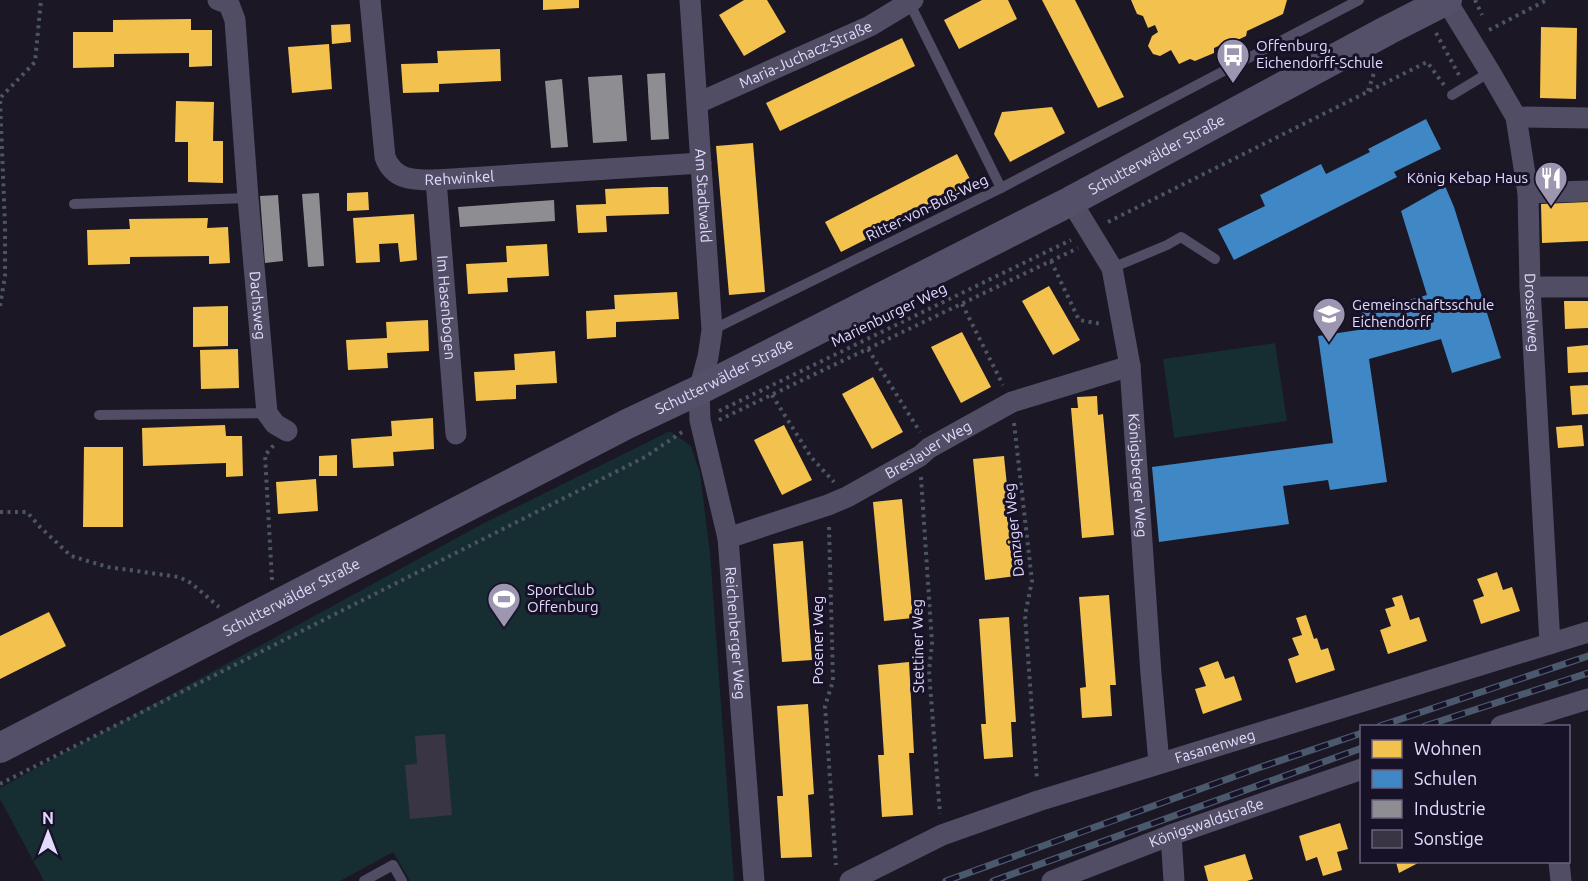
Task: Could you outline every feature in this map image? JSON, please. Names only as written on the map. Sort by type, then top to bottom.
[{"type":"main road","name":"Schutterwälder Straße","points":[[0,748],[627,424],[699,390],[1071,201],[1446,0]]},
{"type":"street","name":"Dachsweg","points":[[218,0],[229,4],[235,20],[267,413]]},
{"type":"street","name":"Rehwinkel","points":[[370,0],[385,157],[394,173],[415,180],[436,180],[701,162]]},
{"type":"street","name":"Am Stadtwald","points":[[690,0],[712,330],[708,357],[699,390]]},
{"type":"street","name":"Drosselweg","points":[[1446,0],[1516,117],[1527,193],[1550,644]]},
{"type":"street","name":"Maria-Juchacz-Straße","points":[[698,103],[870,26],[911,1]]},
{"type":"street","points":[[1516,117],[1588,118]]},
{"type":"street","name":"Im Hasenbogen","points":[[436,180],[456,434]]},
{"type":"street","points":[[1527,193],[1588,190]]},
{"type":"street","name":"Königsberger Weg","points":[[1071,201],[1112,268],[1130,366],[1159,763]]},
{"type":"street","points":[[1530,287],[1588,287]]},
{"type":"street","name":"Breslauer Weg","points":[[728,538],[838,501],[1012,402],[1130,366]]},
{"type":"street","name":"Reichenberger Weg","points":[[699,390],[702,424],[728,538],[753,881]]},
{"type":"street","points":[[267,413],[275,424],[287,431]]},
{"type":"street","name":"Fasanenweg","points":[[843,875],[942,835],[1038,801],[1588,632]]},
{"type":"street","points":[[1508,725],[1550,719],[1588,699]]},
{"type":"street","name":"Königswaldstraße","points":[[1052,881],[1171,835],[1360,770]]},
{"type":"street","points":[[1171,835],[1174,881]]},
{"type":"street","points":[[1559,863],[1561,881]]},
{"type":"lane","points":[[1001,188],[1359,0]]},
{"type":"lane","name":"Ritter-von-Buß-Weg","points":[[712,330],[1001,188],[911,1]]},
{"type":"lane","points":[[1452,95],[1490,72]]},
{"type":"lane","points":[[74,204],[248,198]]},
{"type":"lane","points":[[1112,268],[1167,245],[1180,237],[1215,259]]},
{"type":"lane","points":[[99,416],[267,413]]},
{"type":"lane","points":[[364,881],[393,865],[402,881]]},
{"type":"path","points":[[0,306],[5,276],[5,226],[0,98],[35,62],[40,0]]},
{"type":"path","points":[[1493,38],[1489,30],[1542,1]]},
{"type":"path","points":[[1436,33],[1466,86]]},
{"type":"path","points":[[0,784],[645,457],[702,424],[772,395],[1051,261],[1091,236],[1427,62],[1452,95]]},
{"type":"path","name":"Marienburger Weg","points":[[702,424],[1091,236]]},
{"type":"path","points":[[1051,261],[1079,320],[1124,328]]},
{"type":"path","name":"Danziger Weg","points":[[962,303],[1012,402],[1032,581],[1025,615],[1038,801]]},
{"type":"path","name":"Stettiner Weg","points":[[868,349],[925,452],[932,643],[929,670],[942,835]]},
{"type":"path","points":[[772,395],[838,501]]},
{"type":"path","points":[[282,603],[272,581],[265,455],[287,431]]},
{"type":"path","name":"Posener Weg","points":[[838,501],[833,681],[825,705],[843,875]]},
{"type":"path","points":[[0,512],[27,512],[71,556],[108,567],[179,578],[191,583],[219,606]]},
{"type":"green space","points":[[1275,343],[1287,421],[1174,438],[1163,359]]},
{"type":"green space","name":"SportClub Offenburg","points":[[670,431],[691,446],[700,473],[710,553],[734,881],[410,881],[393,852],[340,881],[44,881],[0,799],[0,788],[482,524]]},
{"type":"building: Wohnen","points":[[543,0],[579,0],[579,8],[543,10]]},
{"type":"building: Wohnen","points":[[744,0],[767,0],[786,32],[744,56],[719,15]]},
{"type":"building: Wohnen","points":[[982,0],[1008,0],[1017,19],[959,49],[944,20]]},
{"type":"building: Wohnen","points":[[1042,0],[1075,0],[1124,97],[1098,108]]},
{"type":"building: Wohnen","points":[[1131,0],[1287,0],[1283,14],[1247,31],[1246,36],[1214,48],[1214,53],[1195,61],[1190,59],[1179,64],[1171,50],[1160,56],[1153,54],[1148,46],[1152,36],[1158,32],[1155,25],[1148,28],[1143,16],[1137,14]]},
{"type":"building: Wohnen","points":[[191,19],[191,30],[212,30],[212,66],[189,67],[189,53],[114,54],[114,67],[73,68],[73,32],[113,32],[113,20]]},
{"type":"building: Wohnen","points":[[350,24],[351,42],[332,44],[331,25]]},
{"type":"building: Wohnen","points":[[1541,27],[1577,28],[1576,99],[1540,98]]},
{"type":"building: Wohnen","points":[[902,38],[915,66],[780,131],[766,103]]},
{"type":"building: Wohnen","points":[[329,44],[332,89],[292,93],[288,47]]},
{"type":"building: Wohnen","points":[[500,49],[501,81],[439,84],[439,92],[403,93],[401,64],[438,63],[437,51]]},
{"type":"building: Wohnen","points":[[176,101],[214,102],[213,141],[223,141],[223,183],[188,182],[188,142],[175,142]]},
{"type":"building: Wohnen","points":[[1052,107],[1065,133],[1010,162],[994,134],[1002,112]]},
{"type":"building: Wohnen","points":[[753,143],[765,292],[729,295],[716,146]]},
{"type":"building: Wohnen","points":[[957,154],[973,185],[841,252],[825,222]]},
{"type":"building: Wohnen","points":[[668,187],[669,214],[606,216],[607,232],[578,233],[576,205],[606,204],[605,189]]},
{"type":"building: Wohnen","points":[[368,192],[369,210],[347,211],[347,193]]},
{"type":"building: Wohnen","points":[[1588,202],[1588,241],[1542,243],[1541,204]]},
{"type":"building: Wohnen","points":[[414,214],[417,260],[400,262],[398,243],[379,244],[380,262],[356,263],[353,218]]},
{"type":"building: Wohnen","points":[[208,218],[207,228],[228,227],[230,263],[209,264],[209,256],[130,257],[130,264],[88,265],[87,230],[130,229],[129,219]]},
{"type":"building: Wohnen","points":[[547,244],[549,276],[507,278],[508,292],[468,294],[466,264],[507,262],[506,246]]},
{"type":"building: Wohnen","points":[[1049,286],[1080,340],[1053,355],[1022,301]]},
{"type":"building: Wohnen","points":[[677,292],[679,319],[616,322],[616,337],[587,339],[586,311],[615,309],[614,295]]},
{"type":"building: Wohnen","points":[[1564,301],[1588,301],[1588,328],[1565,329]]},
{"type":"building: Wohnen","points":[[228,306],[228,346],[193,347],[193,307]]},
{"type":"building: Wohnen","points":[[428,320],[429,351],[387,353],[388,368],[348,370],[346,340],[387,338],[386,322]]},
{"type":"building: Wohnen","points":[[962,332],[991,387],[961,403],[931,347]]},
{"type":"building: Wohnen","points":[[1588,345],[1588,372],[1568,373],[1567,347]]},
{"type":"building: Wohnen","points":[[238,349],[239,388],[201,389],[200,350]]},
{"type":"building: Wohnen","points":[[555,351],[557,383],[516,385],[516,399],[476,401],[474,372],[515,370],[514,354]]},
{"type":"building: Wohnen","points":[[873,377],[903,432],[872,449],[842,394]]},
{"type":"building: Wohnen","points":[[1588,385],[1588,414],[1572,415],[1570,386]]},
{"type":"building: Wohnen","points":[[1097,396],[1098,415],[1103,414],[1114,535],[1082,538],[1071,408],[1078,408],[1077,397]]},
{"type":"building: Wohnen","points":[[433,418],[434,449],[393,452],[394,466],[353,468],[351,439],[392,436],[391,421]]},
{"type":"building: Wohnen","points":[[225,425],[226,436],[242,436],[243,476],[226,477],[226,463],[143,466],[142,428]]},
{"type":"building: Wohnen","points":[[784,425],[812,480],[782,495],[754,440]]},
{"type":"building: Wohnen","points":[[1582,425],[1584,446],[1558,448],[1556,427]]},
{"type":"building: Wohnen","points":[[84,447],[123,447],[123,527],[83,527]]},
{"type":"building: Wohnen","points":[[337,455],[337,476],[319,476],[319,456]]},
{"type":"building: Wohnen","points":[[1004,456],[1016,576],[985,580],[973,459]]},
{"type":"building: Wohnen","points":[[316,479],[318,511],[278,514],[276,482]]},
{"type":"building: Wohnen","points":[[902,499],[913,618],[884,621],[873,502]]},
{"type":"building: Wohnen","points":[[803,541],[812,660],[782,662],[773,544]]},
{"type":"building: Wohnen","points":[[1497,572],[1503,590],[1512,587],[1520,611],[1481,624],[1473,600],[1484,596],[1477,579]]},
{"type":"building: Wohnen","points":[[1109,595],[1116,685],[1110,685],[1112,716],[1082,718],[1080,688],[1086,687],[1079,597]]},
{"type":"building: Wohnen","points":[[1402,595],[1410,620],[1419,617],[1427,641],[1388,654],[1380,630],[1391,626],[1385,609],[1395,606],[1392,598]]},
{"type":"building: Wohnen","points":[[49,612],[66,646],[0,679],[0,636]]},
{"type":"building: Wohnen","points":[[1306,615],[1314,639],[1317,638],[1321,650],[1328,648],[1335,670],[1296,683],[1288,659],[1299,655],[1292,638],[1302,635],[1296,618]]},
{"type":"building: Wohnen","points":[[1009,617],[1016,722],[1011,722],[1013,757],[984,759],[981,724],[986,724],[979,619]]},
{"type":"building: Wohnen","points":[[1218,661],[1225,679],[1234,676],[1242,700],[1203,714],[1195,689],[1206,686],[1199,668]]},
{"type":"building: Wohnen","points":[[909,662],[914,753],[909,753],[913,815],[882,817],[878,755],[884,755],[878,665]]},
{"type":"building: Wohnen","points":[[808,704],[814,794],[808,795],[812,857],[781,858],[777,796],[783,796],[777,706]]},
{"type":"building: Wohnen","points":[[1340,823],[1348,849],[1337,852],[1342,870],[1323,876],[1317,857],[1306,861],[1299,836]]},
{"type":"building: Wohnen","points":[[1245,854],[1253,879],[1208,881],[1204,866]]},
{"type":"building: Wohnen","points":[[1396,863],[1418,863],[1399,873]]},
{"type":"building: Schulen","points":[[1426,119],[1441,149],[1394,172],[1397,177],[1234,260],[1218,229],[1265,206],[1260,195],[1321,164],[1326,174],[1370,152],[1368,149]]},
{"type":"building: Schulen","points":[[1445,186],[1454,207],[1501,358],[1452,373],[1441,339],[1369,359],[1387,482],[1330,490],[1328,480],[1283,486],[1289,524],[1159,542],[1152,467],[1333,443],[1318,336],[1365,329],[1361,313],[1427,295],[1401,211]]},
{"type":"building: Industrie","points":[[665,73],[669,139],[651,140],[647,74]]},
{"type":"building: Industrie","points":[[622,75],[627,141],[593,143],[588,77]]},
{"type":"building: Industrie","points":[[562,79],[568,147],[551,148],[545,81]]},
{"type":"building: Industrie","points":[[319,193],[324,266],[308,267],[302,194]]},
{"type":"building: Industrie","points":[[278,195],[283,261],[265,263],[260,196]]},
{"type":"building: Industrie","points":[[554,200],[555,221],[460,227],[458,207]]},
{"type":"building: Sonstige","points":[[445,734],[452,815],[410,819],[405,765],[417,764],[415,736]]},
{"type":"railway","points":[[1383,725],[1588,656]]},
{"type":"railway","points":[[1428,725],[1588,673]]},
{"type":"railway","points":[[946,881],[1258,768],[1360,734]]},
{"type":"railway","points":[[993,881],[1360,749]]},
{"type":"place","name":"Offenburg, Eichendorff-Schule","points":[[1233,84]]},
{"type":"place","name":"König Kebap Haus","points":[[1551,207]]},
{"type":"place","name":"Gemeinschaftsschule Eichendorff","points":[[1329,343]]},
{"type":"place","name":"SportClub Offenburg","points":[[504,628]]}]
